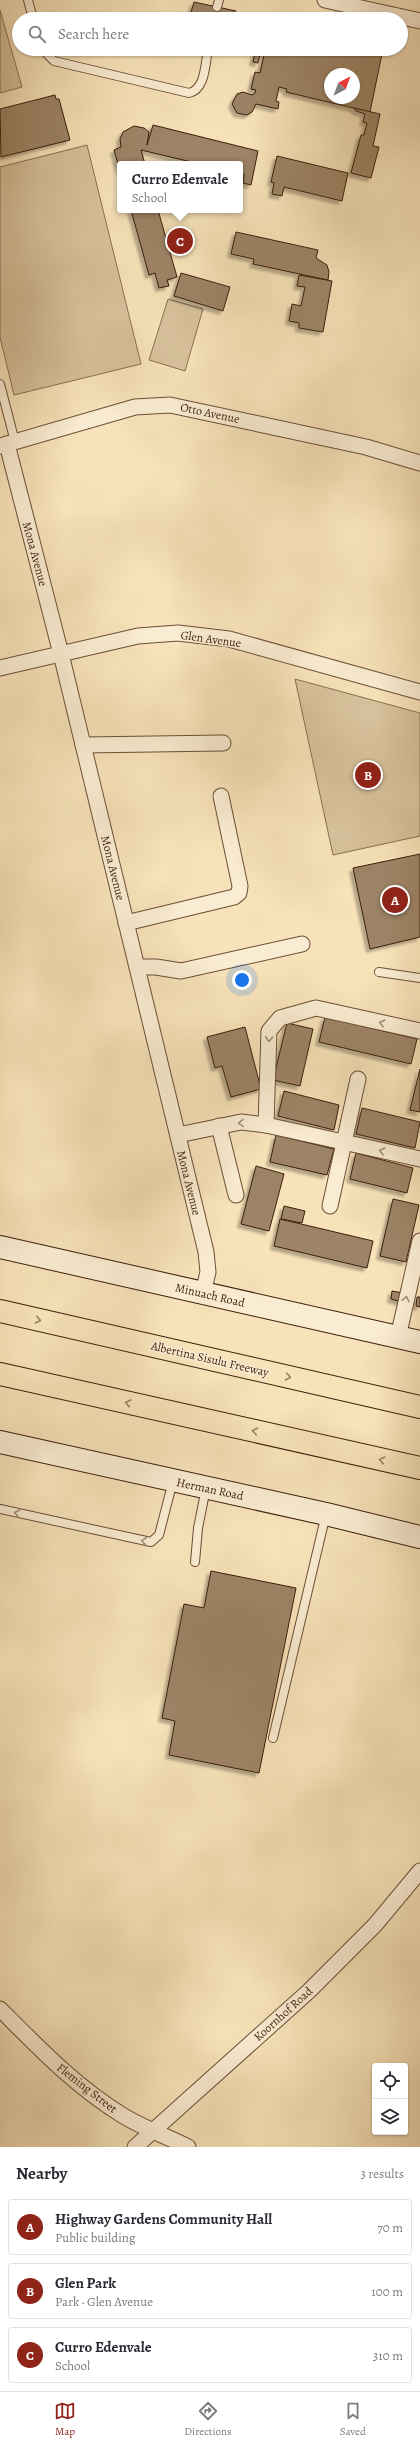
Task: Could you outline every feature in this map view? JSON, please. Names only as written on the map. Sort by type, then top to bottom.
[{"type":"highway","name":"Albertina Sisulu Freeway","points":[[0,1311],[420,1407]]},
{"type":"highway","points":[[0,1374],[420,1468]]},
{"type":"street","points":[[325,0],[379,12]]},
{"type":"street","points":[[408,18],[420,21]]},
{"type":"street","name":"Otto Avenue","points":[[7,444],[135,407],[170,406],[366,447],[420,463]]},
{"type":"street","name":"Mona Avenue","points":[[7,444],[61,654],[208,1262],[208,1281],[203,1293]]},
{"type":"street","name":"Glen Avenue","points":[[0,668],[138,636],[178,634],[229,639],[420,692]]},
{"type":"street","points":[[83,745],[223,743]]},
{"type":"street","points":[[126,923],[234,897],[239,893],[240,886],[221,796]]},
{"type":"street","points":[[137,968],[156,967],[181,971],[302,944]]},
{"type":"street","points":[[266,1125],[269,1031],[280,1018],[316,1008],[420,1031]]},
{"type":"street","points":[[330,1206],[358,1079]]},
{"type":"street","points":[[178,1134],[241,1122],[266,1125],[420,1159]]},
{"type":"street","points":[[219,1126],[236,1195]]},
{"type":"street","points":[[398,1337],[420,1241]]},
{"type":"street","name":"Minuach Road","points":[[0,1247],[420,1342]]},
{"type":"street","name":"Herman Road","points":[[0,1442],[326,1514],[418,1537]]},
{"type":"street","name":"Koornhof Road","points":[[135,2147],[308,1991],[375,1925],[420,1871]]},
{"type":"street","name":"Fleming Street","points":[[0,2009],[74,2080],[103,2103],[151,2132],[188,2147]]},
{"type":"lane","points":[[28,0],[31,12]]},
{"type":"lane","points":[[49,56],[54,61],[189,93],[194,92],[201,84],[207,56]]},
{"type":"lane","points":[[0,384],[7,444]]},
{"type":"lane","points":[[379,972],[420,978]]},
{"type":"lane","points":[[0,1509],[147,1542],[154,1541],[158,1537],[166,1516],[173,1481]]},
{"type":"lane","points":[[195,1562],[198,1528],[206,1488]]},
{"type":"lane","points":[[274,1738],[326,1514]]},
{"type":"shaded area","points":[[0,10],[22,87],[0,93]]},
{"type":"shaded area","points":[[87,145],[141,364],[14,395],[0,337],[0,167]]},
{"type":"shaded area","points":[[168,299],[203,309],[185,371],[149,360]]},
{"type":"shaded area","points":[[295,679],[420,713],[420,836],[333,855]]},
{"type":"building","points":[[194,2],[236,11],[236,12],[191,12]]},
{"type":"building","points":[[254,56],[260,56],[258,63],[253,62]]},
{"type":"building","points":[[264,56],[382,56],[370,112],[336,104],[360,104],[360,68],[324,68],[324,101],[286,92],[287,89],[279,87],[276,101],[279,102],[278,109],[256,104],[252,112],[247,115],[237,113],[232,104],[237,94],[243,92],[252,95],[255,93],[256,90],[251,89],[255,72],[260,73]]},
{"type":"building","points":[[55,95],[56,99],[59,99],[70,140],[1,157],[0,109]]},
{"type":"building","points":[[354,108],[380,114],[373,146],[379,147],[371,178],[351,173],[361,135],[364,135],[367,123],[363,122],[365,114],[356,111]]},
{"type":"building","points":[[153,125],[258,151],[251,185],[243,183],[243,161],[187,161],[141,150],[144,161],[117,161],[114,150],[121,147],[120,139],[123,132],[134,126],[144,128],[149,132],[147,145]]},
{"type":"building","points":[[277,156],[348,173],[342,201],[284,187],[282,196],[272,194],[274,183],[271,182]]},
{"type":"building","points":[[132,213],[159,213],[177,277],[167,280],[169,286],[159,288],[155,273],[149,275]]},
{"type":"building","points":[[236,232],[318,250],[316,258],[327,265],[329,272],[328,280],[253,264],[254,259],[231,254]]},
{"type":"building","points":[[181,273],[230,287],[223,311],[174,296]]},
{"type":"building","points":[[299,275],[332,281],[323,332],[299,328],[299,323],[289,321],[292,304],[301,306],[305,287],[297,286]]},
{"type":"building","points":[[420,854],[420,937],[370,949],[353,868]]},
{"type":"building","points":[[325,1017],[417,1039],[411,1064],[319,1042]]},
{"type":"building","points":[[287,1023],[313,1029],[300,1086],[273,1080]]},
{"type":"building","points":[[245,1027],[261,1089],[231,1097],[222,1066],[215,1068],[207,1037]]},
{"type":"building","points":[[420,1069],[420,1112],[410,1110]]},
{"type":"building","points":[[284,1091],[339,1105],[334,1130],[278,1116]]},
{"type":"building","points":[[362,1108],[420,1122],[415,1148],[356,1134]]},
{"type":"building","points":[[276,1135],[334,1149],[327,1175],[270,1162]]},
{"type":"building","points":[[356,1153],[413,1168],[407,1193],[350,1179]]},
{"type":"building","points":[[256,1166],[284,1174],[269,1231],[241,1224]]},
{"type":"building","points":[[393,1199],[419,1205],[406,1262],[380,1256]]},
{"type":"building","points":[[284,1206],[305,1211],[302,1223],[281,1219]]},
{"type":"building","points":[[280,1219],[373,1241],[367,1268],[274,1246]]},
{"type":"building","points":[[392,1291],[403,1293],[401,1302],[391,1299]]},
{"type":"building","points":[[417,1297],[420,1297],[420,1307],[416,1306]]},
{"type":"building","points":[[211,1571],[296,1588],[259,1773],[169,1755],[175,1721],[162,1718],[184,1604],[204,1608]]},
{"type":"place","name":"Curro Edenvale","points":[[180,241]]},
{"type":"place","name":"Glen Park","points":[[368,775]]},
{"type":"place","name":"Highway Gardens Community Hall","points":[[395,900]]}]
